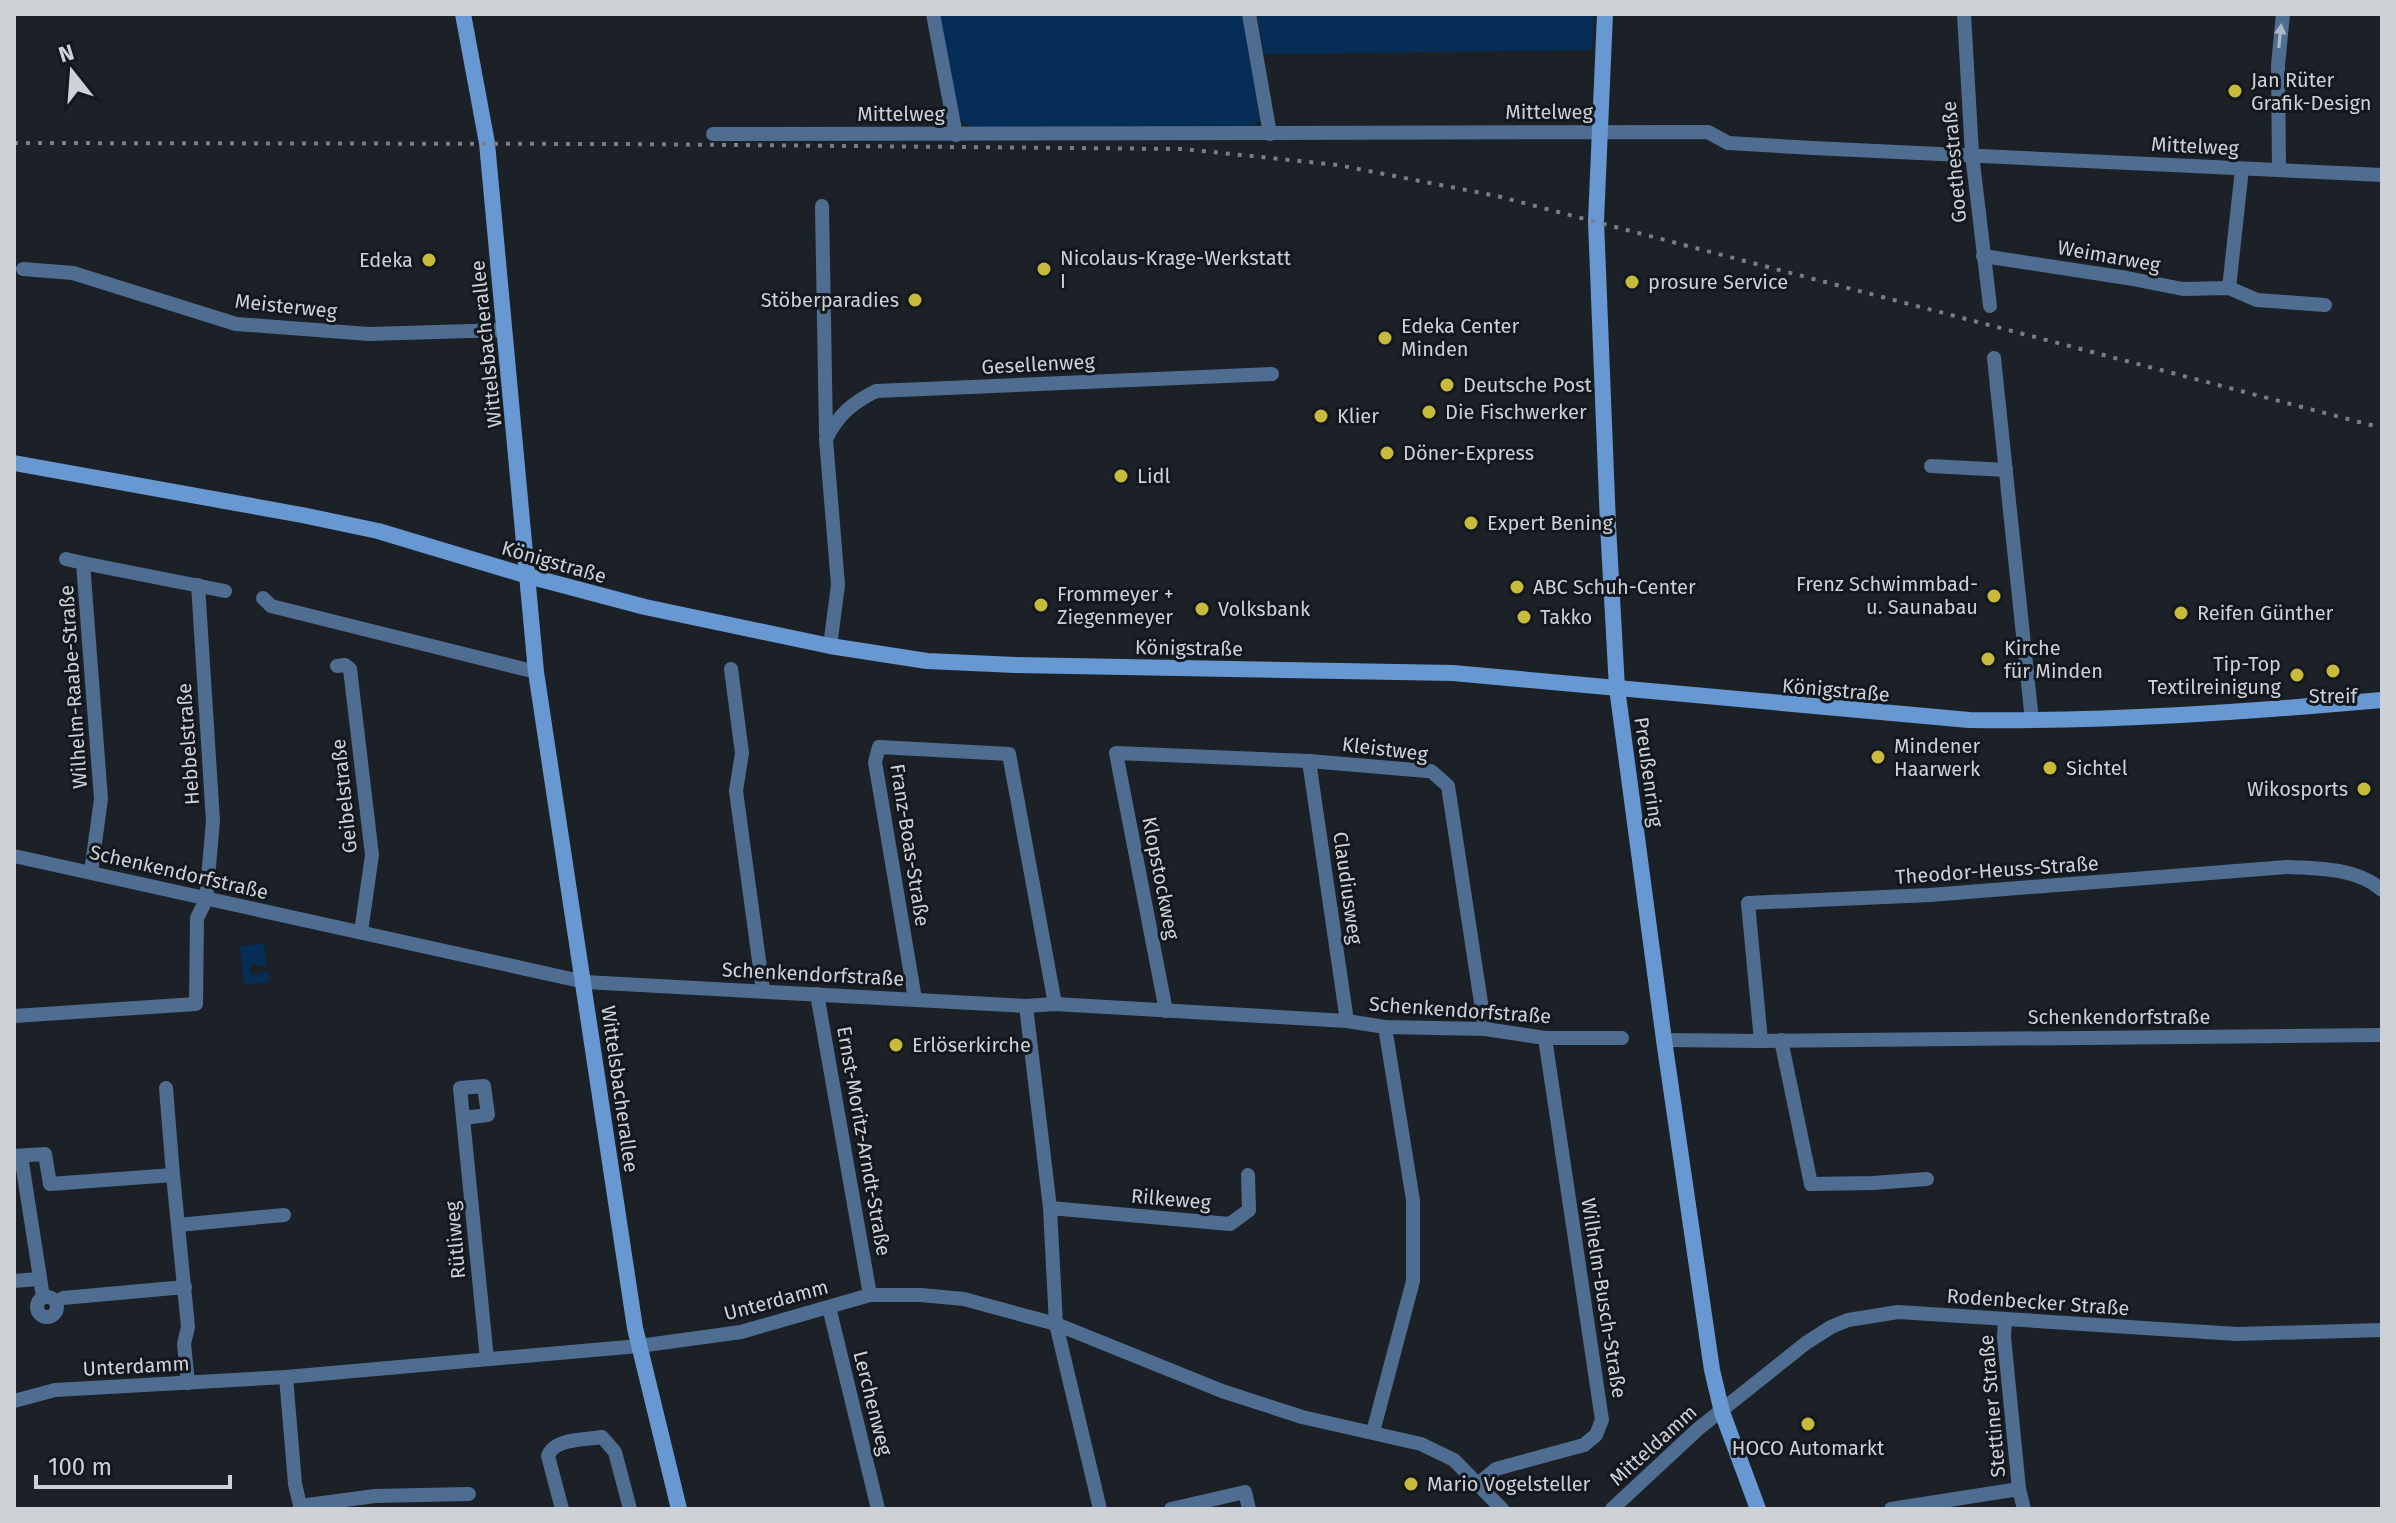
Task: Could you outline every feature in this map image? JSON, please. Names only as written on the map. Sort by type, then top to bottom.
[{"type":"street","name":"Wittelsbacherallee","points":[[463,14],[487,143],[536,672],[639,1346],[679,1509]]},
{"type":"street","points":[[933,14],[956,135]]},
{"type":"street","points":[[1249,14],[1270,134]]},
{"type":"street","name":"Preußenring","points":[[1605,14],[1597,236],[1617,688],[1712,1370],[1722,1412],[1758,1509]]},
{"type":"street","name":"Goethestraße","points":[[1964,14],[1972,154],[1990,306]]},
{"type":"street","points":[[2279,170],[2278,65],[2283,14]]},
{"type":"street","name":"Mittelweg","points":[[713,134],[1708,132],[1728,143],[2382,175]]},
{"type":"street","points":[[2229,288],[2242,169]]},
{"type":"street","points":[[822,206],[826,439],[838,585],[830,646]]},
{"type":"street","name":"Weimarweg","points":[[1983,256],[2183,289],[2229,288],[2257,300],[2325,305]]},
{"type":"street","name":"Meisterweg","points":[[23,269],[73,273],[236,324],[369,334],[504,330]]},
{"type":"street","points":[[1994,358],[2032,721]]},
{"type":"street","name":"Gesellenweg","points":[[826,439],[835,421],[853,402],[876,391],[1272,374]]},
{"type":"street","name":"Königstraße","points":[[14,463],[227,500],[378,531],[645,607],[830,646],[941,661],[1453,673],[1906,716],[2032,721],[2145,717],[2382,700]]},
{"type":"street","points":[[1931,466],[2006,470]]},
{"type":"street","name":"Wilhelm-Raabe-Straße","points":[[66,559],[83,563],[101,799],[91,872]]},
{"type":"street","points":[[83,563],[225,591]]},
{"type":"street","name":"Hebbelstraße","points":[[14,1016],[196,1004],[197,918],[206,900],[213,821],[198,585]]},
{"type":"street","points":[[263,598],[271,606],[536,672]]},
{"type":"street","name":"Geibelstraße","points":[[337,666],[345,665],[350,669],[372,855],[361,932]]},
{"type":"street","points":[[731,669],[742,753],[736,791],[763,990]]},
{"type":"street","name":"Franz-Boas-Straße","points":[[915,999],[875,762],[879,747],[1009,754],[1055,1004]]},
{"type":"street","name":"Kleistweg","points":[[1116,753],[1309,761],[1431,771],[1448,786],[1485,1029]]},
{"type":"street","name":"Klopstockweg","points":[[1116,753],[1166,1011]]},
{"type":"street","name":"Claudiusweg","points":[[1309,761],[1347,1021]]},
{"type":"street","name":"Schenkendorfstraße","points":[[14,856],[585,982],[1026,1006],[1055,1004],[1347,1021],[1385,1027],[1485,1029],[1545,1038],[1622,1038]]},
{"type":"street","name":"Theodor-Heuss-Straße","points":[[1761,1041],[1748,903],[1930,895],[2287,867],[2321,868],[2355,875],[2382,890]]},
{"type":"street","name":"Ernst-Moritz-Arndt-Straße","points":[[817,994],[870,1295]]},
{"type":"street","points":[[1026,1006],[1050,1208],[1056,1324],[1100,1509]]},
{"type":"street","points":[[1373,1432],[1413,1281],[1413,1200],[1385,1027]]},
{"type":"street","name":"Schenkendorfstraße","points":[[1664,1040],[2382,1035]]},
{"type":"street","name":"Wilhelm-Busch-Straße","points":[[1478,1484],[1496,1469],[1584,1445],[1596,1435],[1602,1420],[1545,1038]]},
{"type":"street","points":[[1781,1040],[1811,1184],[1927,1179]]},
{"type":"street","points":[[166,1088],[188,1327],[184,1344],[188,1383]]},
{"type":"street","name":"Rütliweg","points":[[463,1118],[487,1359]]},
{"type":"street","points":[[43,1297],[26,1187],[18,1156],[45,1154],[50,1184]]},
{"type":"street","points":[[26,1187],[173,1175]]},
{"type":"street","name":"Rilkeweg","points":[[1050,1208],[1230,1224],[1249,1210],[1248,1175]]},
{"type":"street","points":[[178,1225],[284,1215]]},
{"type":"street","points":[[14,1281],[38,1279]]},
{"type":"street","points":[[63,1298],[185,1287]]},
{"type":"street","name":"Unterdamm","points":[[14,1401],[55,1390],[286,1377],[639,1346],[741,1332],[870,1295],[921,1295],[964,1299],[1056,1324],[1222,1391],[1302,1417],[1421,1444],[1454,1460],[1502,1509]]},
{"type":"street","name":"Lerchenweg","points":[[829,1307],[878,1509]]},
{"type":"street","name":"Rodenbecker Straße","points":[[1722,1412],[1806,1343],[1831,1327],[1848,1320],[1898,1312],[2237,1334],[2382,1330]]},
{"type":"street","name":"Stettiner Straße","points":[[2005,1319],[2004,1337],[2019,1489],[2024,1509]]},
{"type":"street","points":[[286,1377],[295,1484],[300,1507],[375,1496],[469,1494]]},
{"type":"street","name":"Mitteldamm","points":[[1612,1509],[1698,1429],[1722,1412]]},
{"type":"street","points":[[562,1509],[548,1456],[550,1450],[559,1444],[602,1437],[615,1452],[630,1509]]},
{"type":"street","name":"Stettiner Straße","points":[[1891,1509],[2019,1489]]},
{"type":"street","points":[[1171,1509],[1245,1492],[1249,1509]]},
{"type":"shaded area","points":[[937,14],[1243,14],[1259,120],[1253,126],[974,127],[964,123],[959,116]]},
{"type":"shaded area","points":[[1257,14],[1594,14],[1592,50],[1264,54]]},
{"type":"shaded area","points":[[264,944],[267,966],[253,963],[249,970],[253,975],[268,970],[269,982],[244,985],[240,946]]},
{"type":"railway","points":[[14,143],[1183,149],[1338,165],[1497,196],[2382,428]]},
{"type":"place","name":"Jan Rüter Grafik-Design","points":[[2235,91]]},
{"type":"place","name":"Edeka","points":[[429,260]]},
{"type":"place","name":"Nicolaus-Krage-Werkstatt I","points":[[1044,269]]},
{"type":"place","name":"prosure Service","points":[[1632,282]]},
{"type":"place","name":"Stöberparadies","points":[[915,300]]},
{"type":"place","name":"Edeka Center Minden","points":[[1385,338]]},
{"type":"place","name":"Deutsche Post","points":[[1447,385]]},
{"type":"place","name":"Die Fischwerker","points":[[1429,412]]},
{"type":"place","name":"Klier","points":[[1321,416]]},
{"type":"place","name":"Döner-Express","points":[[1387,453]]},
{"type":"place","name":"Lidl","points":[[1121,476]]},
{"type":"place","name":"Expert Bening","points":[[1471,523]]},
{"type":"place","name":"ABC Schuh-Center","points":[[1517,587]]},
{"type":"place","name":"Frenz Schwimmbad- u. Saunabau","points":[[1994,596]]},
{"type":"place","name":"Frommeyer + Ziegenmeyer","points":[[1041,605]]},
{"type":"place","name":"Volksbank","points":[[1202,609]]},
{"type":"place","name":"Reifen Günther","points":[[2181,613]]},
{"type":"place","name":"Takko","points":[[1524,617]]},
{"type":"place","name":"Kirche für Minden","points":[[1988,659]]},
{"type":"place","name":"Streif","points":[[2333,671]]},
{"type":"place","name":"Tip-Top Textilreinigung","points":[[2297,675]]},
{"type":"place","name":"Mindener Haarwerk","points":[[1878,757]]},
{"type":"place","name":"Sichtel","points":[[2050,768]]},
{"type":"place","name":"Wikosports","points":[[2364,789]]},
{"type":"place","name":"Erlöserkirche","points":[[896,1045]]},
{"type":"place","name":"HOCO Automarkt","points":[[1808,1424]]},
{"type":"place","name":"Mario Vogelsteller","points":[[1411,1484]]}]
